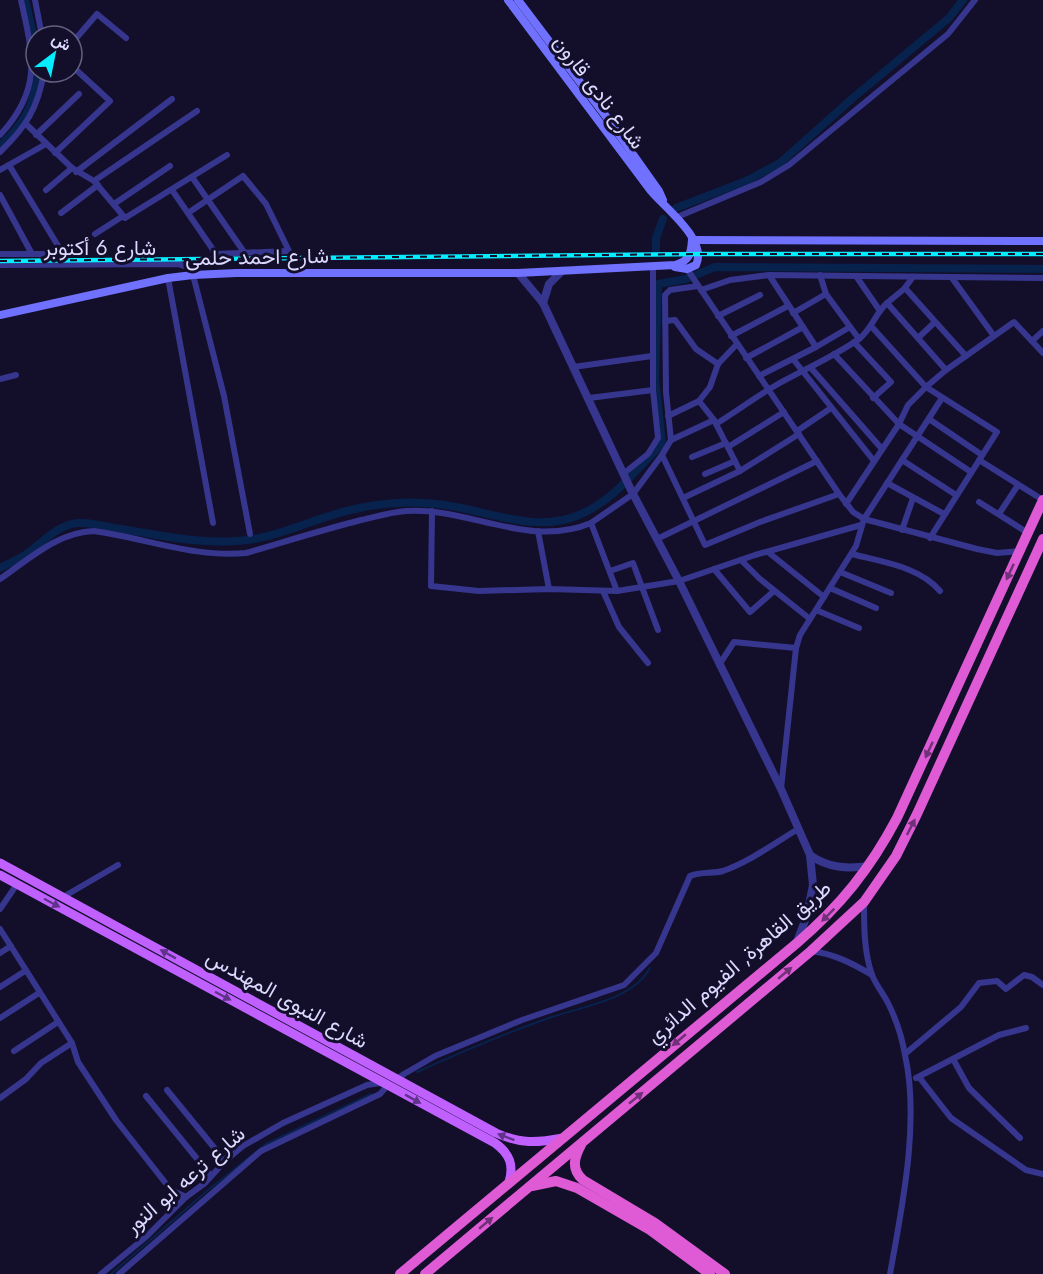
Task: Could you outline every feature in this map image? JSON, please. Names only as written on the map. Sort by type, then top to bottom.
[{"type":"highway","name":"طريق القاهرة, الفيوم الدائري","points":[[400,1274],[797,943],[837,905],[870,866],[897,818],[1043,500]]},
{"type":"highway","name":"طريق القاهرة, الفيوم الدائري","points":[[425,1274],[811,951],[864,902],[896,856],[917,814],[1042,543]]},
{"type":"highway","points":[[953,698],[967,705]]},
{"type":"highway","points":[[662,1055],[672,1068]]},
{"type":"highway","points":[[583,1141],[574,1164],[578,1175],[583,1180],[655,1223],[725,1274]]},
{"type":"highway","points":[[528,1187],[556,1181],[577,1188],[650,1230],[710,1274]]},
{"type":"highway","points":[[454,1228],[464,1241]]},
{"type":"main road","name":"شارع نادى قارون","points":[[508,0],[518,4],[608,119],[659,192],[664,204],[677,217],[698,249],[699,260],[694,267],[687,269]]},
{"type":"main road","points":[[692,240],[1043,241]]},
{"type":"main road","name":"شارع احمد حلمى","points":[[0,315],[195,274],[518,273],[671,266],[687,269]]},
{"type":"main road","name":"شارع النبوى المهندس","points":[[0,863],[502,1148],[511,1161],[509,1182]]},
{"type":"main road","name":"شارع النبوى المهندس","points":[[0,875],[510,1139],[534,1142],[563,1138]]},
{"type":"main road","points":[[388,1085],[397,1079]]},
{"type":"street","points":[[0,135],[19,112],[30,83],[32,52],[21,0]]},
{"type":"street","points":[[35,0],[40,24]]},
{"type":"street","points":[[677,217],[761,182],[789,165],[948,34],[975,0]]},
{"type":"street","points":[[84,29],[97,14],[126,38]]},
{"type":"street","points":[[55,153],[110,101],[84,77]]},
{"type":"street","points":[[0,152],[26,124],[37,103],[42,84]]},
{"type":"street","points":[[36,135],[79,94]]},
{"type":"street","points":[[46,190],[172,99]]},
{"type":"street","points":[[61,213],[96,183],[197,111]]},
{"type":"street","points":[[26,124],[74,170],[96,183],[123,216]]},
{"type":"street","points":[[0,170],[46,144]]},
{"type":"street","points":[[95,234],[172,190],[227,154]]},
{"type":"street","points":[[9,165],[63,254]]},
{"type":"street","points":[[114,204],[170,166]]},
{"type":"street","points":[[172,190],[216,254],[289,251],[266,204],[243,176],[188,213]]},
{"type":"street","points":[[192,177],[244,252]]},
{"type":"street","points":[[0,195],[32,254]]},
{"type":"street","name":"شارع 6 أكتوبر","points":[[0,254],[81,254]]},
{"type":"street","name":"شارع 6 أكتوبر","points":[[0,265],[178,264],[189,267],[195,274]]},
{"type":"street","points":[[624,477],[648,454],[658,438],[652,356],[653,267]]},
{"type":"street","points":[[687,269],[839,494],[863,522]]},
{"type":"street","points":[[543,303],[549,284],[562,271]]},
{"type":"street","points":[[518,273],[543,303],[624,477],[781,789],[810,855],[813,885],[807,915],[797,943]]},
{"type":"street","points":[[195,274],[224,396],[250,534]]},
{"type":"street","points":[[769,274],[816,347]]},
{"type":"street","points":[[671,440],[664,302],[670,290],[769,274],[1043,278]]},
{"type":"street","points":[[820,275],[826,294],[850,327],[856,341],[891,382],[873,398]]},
{"type":"street","points":[[856,276],[880,311]]},
{"type":"street","points":[[0,579],[48,546],[79,532],[108,533],[191,550],[231,554],[246,553],[332,528],[404,511],[451,513],[489,524],[538,531],[565,531],[591,523],[632,492],[662,455],[671,440],[715,422],[856,341],[871,326],[887,303],[905,288],[912,277]]},
{"type":"street","points":[[168,278],[213,523]]},
{"type":"street","points":[[952,278],[994,336]]},
{"type":"street","points":[[905,288],[966,356]]},
{"type":"street","points":[[794,313],[826,294]]},
{"type":"street","points":[[718,316],[760,295]]},
{"type":"street","points":[[887,303],[946,370]]},
{"type":"street","points":[[731,336],[788,306]]},
{"type":"street","points":[[665,321],[675,320],[696,349],[718,364]]},
{"type":"street","points":[[918,338],[935,322]]},
{"type":"street","points":[[846,504],[899,424],[908,405],[946,370],[1014,322],[1043,353]]},
{"type":"street","points":[[871,326],[926,387],[997,432],[930,538]]},
{"type":"street","points":[[746,358],[803,327]]},
{"type":"street","points":[[759,376],[850,327]]},
{"type":"street","points":[[1032,341],[1043,331]]},
{"type":"street","points":[[668,416],[699,402],[710,387],[718,364],[737,345]]},
{"type":"street","points":[[834,354],[899,424],[971,472]]},
{"type":"street","points":[[573,367],[652,356]]},
{"type":"street","points":[[793,359],[801,372],[874,461]]},
{"type":"street","points":[[811,368],[882,449]]},
{"type":"street","points":[[0,379],[15,375]]},
{"type":"street","points":[[589,398],[653,390]]},
{"type":"street","points":[[781,789],[796,648],[800,635],[852,554],[863,522],[942,398]]},
{"type":"street","points":[[699,402],[705,406],[715,422],[741,471]]},
{"type":"street","points":[[683,498],[741,471],[831,408]]},
{"type":"street","points":[[692,457],[727,445],[784,412]]},
{"type":"street","points":[[929,419],[1018,485],[1043,500]]},
{"type":"street","points":[[662,455],[705,545],[760,522],[839,494]]},
{"type":"street","points":[[902,460],[956,495]]},
{"type":"street","points":[[705,474],[735,461]]},
{"type":"street","points":[[657,539],[817,461]]},
{"type":"street","points":[[887,483],[944,514]]},
{"type":"street","points":[[999,514],[1018,485]]},
{"type":"street","points":[[902,530],[913,498]]},
{"type":"street","points":[[979,502],[1028,533]]},
{"type":"street","points":[[432,511],[431,586],[479,591],[642,589],[678,581],[863,522],[997,553],[1020,551]]},
{"type":"street","points":[[591,523],[617,591]]},
{"type":"street","points":[[538,531],[549,589]]},
{"type":"street","points":[[768,552],[824,597]]},
{"type":"street","points":[[852,554],[908,570],[932,582],[940,591]]},
{"type":"street","points":[[741,560],[774,591],[810,619]]},
{"type":"street","points":[[610,571],[633,563],[658,630]]},
{"type":"street","points":[[714,569],[750,612],[774,591]]},
{"type":"street","points":[[840,572],[891,592]]},
{"type":"street","points":[[830,588],[876,608]]},
{"type":"street","points":[[603,591],[619,627],[648,663]]},
{"type":"street","points":[[816,610],[859,628]]},
{"type":"street","points":[[719,665],[735,642],[796,648]]},
{"type":"street","points":[[397,1079],[435,1056],[511,1025],[624,986],[656,953],[690,876],[721,872],[733,867],[798,829]]},
{"type":"street","points":[[810,855],[826,865],[836,867],[870,866]]},
{"type":"street","points":[[63,897],[118,865]]},
{"type":"street","points":[[0,909],[17,884]]},
{"type":"street","points":[[864,902],[864,936],[872,976],[888,1003],[900,1035],[910,1079],[906,1174],[890,1274]]},
{"type":"street","points":[[0,929],[72,1043],[78,1062],[116,1120],[171,1191],[186,1197]]},
{"type":"street","points":[[0,953],[11,946]]},
{"type":"street","points":[[811,951],[831,954],[846,960],[872,976]]},
{"type":"street","points":[[0,987],[25,970]]},
{"type":"street","points":[[905,1054],[961,1007],[979,983],[997,981],[1006,988],[1024,975],[1032,977],[1043,985]]},
{"type":"street","points":[[0,1018],[39,993]]},
{"type":"street","points":[[14,1051],[58,1022]]},
{"type":"street","points":[[910,1079],[919,1077],[999,1035],[1026,1028]]},
{"type":"street","points":[[0,1098],[26,1079],[41,1063],[72,1043]]},
{"type":"street","points":[[953,1059],[969,1088],[1020,1138]]},
{"type":"street","points":[[919,1077],[951,1118],[1026,1170],[1043,1174]]},
{"type":"street","name":"شارع ترعه ابو النور","points":[[101,1274],[147,1236],[243,1146],[283,1123],[367,1085],[380,1083],[388,1085],[380,1094],[279,1140],[261,1151],[119,1274]]},
{"type":"street","points":[[167,1090],[225,1161]]},
{"type":"street","points":[[146,1096],[211,1176]]},
{"type":"waterway","points":[[25,0],[31,24]]},
{"type":"waterway","points":[[676,208],[746,181],[780,163],[854,97],[949,18],[963,0]]},
{"type":"waterway","points":[[0,146],[27,113],[36,84]]},
{"type":"waterway","points":[[656,251],[656,238],[663,219]]},
{"type":"waterway","points":[[0,568],[25,555],[58,530],[78,523],[175,538],[221,542],[267,536],[340,513],[395,503],[454,506],[526,521],[562,520],[592,509],[614,493],[662,444],[655,378],[658,284],[686,279],[715,267],[1043,269]]},
{"type":"waterway","points":[[417,1072],[516,1030],[619,995],[642,979],[650,968]]},
{"type":"waterway","points":[[111,1274],[208,1190],[266,1144],[371,1094]]},
{"type":"railway","points":[[0,261],[699,254],[1043,254]]}]
